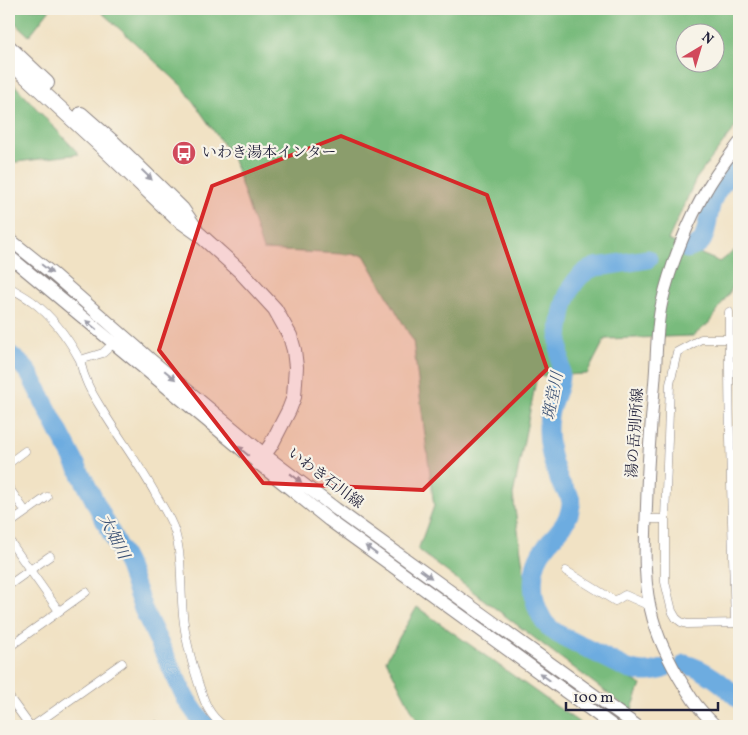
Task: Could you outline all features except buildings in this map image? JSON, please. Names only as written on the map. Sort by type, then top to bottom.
[{"type":"highway","points":[[9,46],[182,209],[199,234]]},
{"type":"highway","points":[[9,61],[175,217],[199,234],[239,270],[275,309],[290,336],[294,350],[296,367],[294,396],[282,425],[262,459]]},
{"type":"main road","name":"湯の岳別所線","points":[[716,726],[694,701],[674,669],[653,620],[647,594],[646,567],[648,473],[657,327],[662,300],[673,266],[698,205],[707,188],[739,143]]},
{"type":"main road","name":"いわき石川線","points":[[9,239],[54,275],[118,339]]},
{"type":"main road","name":"いわき石川線","points":[[9,256],[118,339],[262,459],[329,520],[613,726]]},
{"type":"main road","name":"いわき石川線","points":[[262,459],[336,509],[637,726]]},
{"type":"street","points":[[9,288],[41,309],[73,347],[80,360],[87,385],[116,433],[143,471],[170,518],[180,554],[183,614],[190,660],[209,712],[224,726]]},
{"type":"street","points":[[729,312],[730,458],[737,623],[688,624],[676,618],[672,611],[665,582],[664,519],[670,384],[677,352],[701,339],[729,339]]},
{"type":"street","points":[[80,360],[103,353],[118,339]]},
{"type":"street","points":[[729,365],[739,366]]},
{"type":"street","points":[[9,463],[25,451]]},
{"type":"street","points":[[9,488],[26,512]]},
{"type":"street","points":[[9,524],[47,497]]},
{"type":"street","points":[[647,519],[664,519]]},
{"type":"street","points":[[9,540],[60,611]]},
{"type":"street","points":[[9,585],[50,556]]},
{"type":"street","points":[[566,571],[615,601],[626,595],[650,606]]},
{"type":"street","points":[[9,647],[86,592]]},
{"type":"street","points":[[9,697],[31,726],[122,663]]},
{"type":"highlighted area","points":[[341,136],[487,195],[547,369],[423,490],[263,483],[159,350],[212,186]]},
{"type":"green space","points":[[9,9],[50,9],[29,36],[9,17]]},
{"type":"green space","points":[[98,9],[739,9],[739,122],[696,179],[668,240],[720,262],[739,247],[739,272],[731,290],[709,323],[693,336],[605,339],[587,374],[537,376],[513,495],[530,615],[641,685],[631,711],[418,550],[434,506],[413,341],[364,255],[263,250],[232,157],[183,87]]},
{"type":"green space","points":[[9,79],[79,154],[9,163]]},
{"type":"green space","points":[[417,607],[584,726],[420,726],[386,660]]},
{"type":"waterway","name":"斑堂川","points":[[687,249],[701,242],[716,193],[725,180],[739,167]]},
{"type":"waterway","name":"斑堂川","points":[[648,259],[595,267],[580,276],[570,289],[567,297],[559,334],[560,379],[550,410],[548,432],[554,466],[560,482],[569,495],[571,505],[564,525],[545,547],[537,560],[533,586],[538,611],[547,625],[558,634],[628,669],[646,672],[663,669]]},
{"type":"waterway","name":"大畑川","points":[[9,354],[29,373],[127,564],[143,609],[186,699],[207,726]]},
{"type":"waterway","name":"斑堂川","points":[[685,664],[708,674],[739,699]]},
{"type":"place","name":"いわき湯本インター","points":[[184,153]]}]
